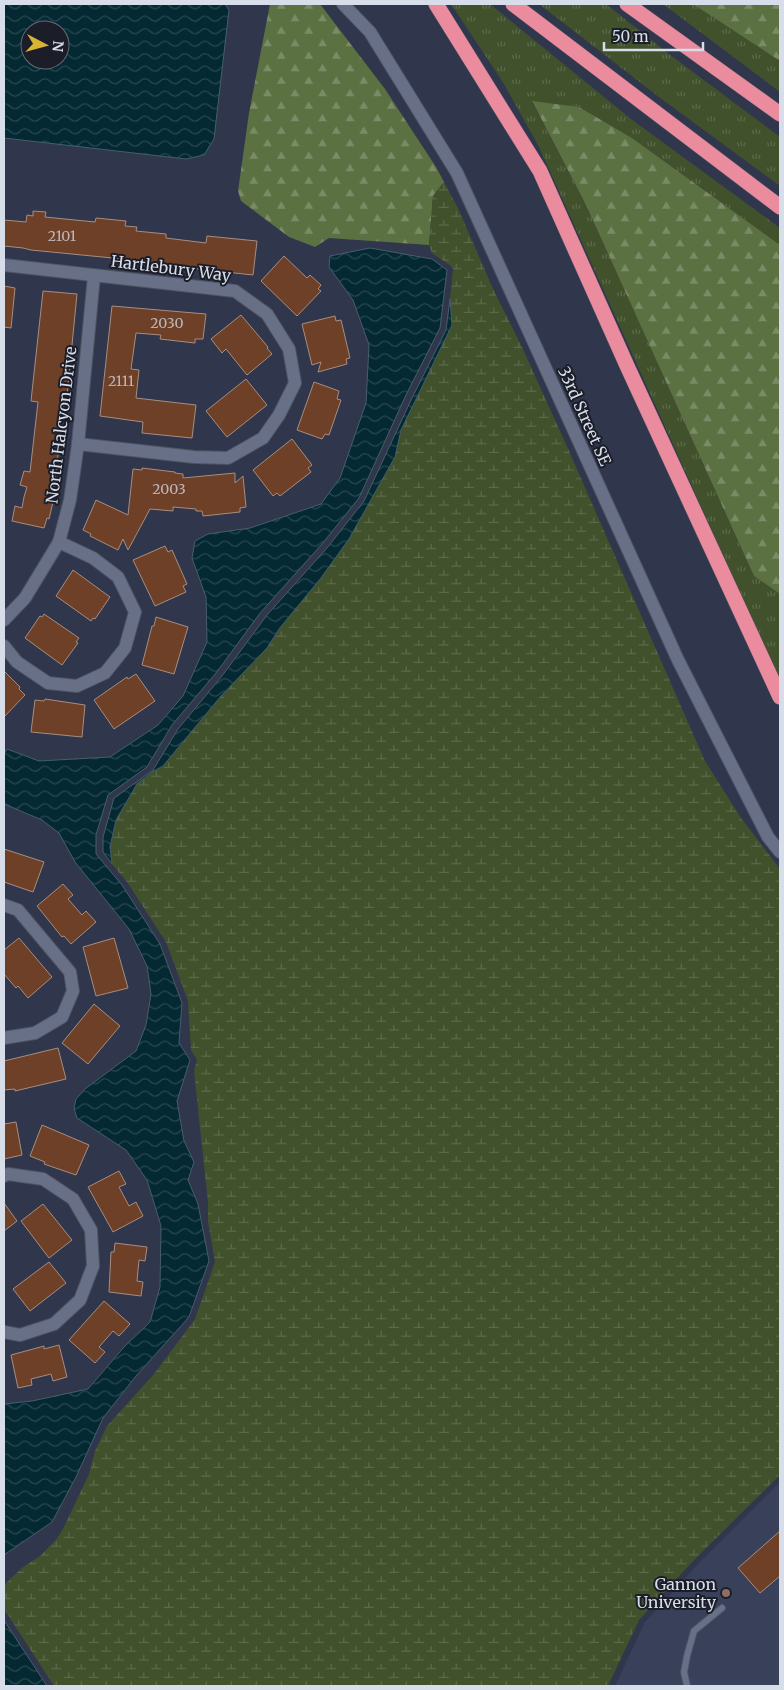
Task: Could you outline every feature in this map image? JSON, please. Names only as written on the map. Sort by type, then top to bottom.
[{"type":"highway","points":[[436,4],[540,171],[628,368],[780,697]]},
{"type":"highway","points":[[512,4],[780,207]]},
{"type":"highway","points":[[627,4],[780,114]]},
{"type":"street","name":"33rd Street SE","points":[[343,4],[370,32],[457,173],[678,660],[768,837],[780,852]]},
{"type":"street","name":"Hartlebury Way","points":[[4,265],[236,291],[267,314],[289,349],[295,383],[279,415],[263,438],[228,458],[194,457],[78,444]]},
{"type":"street","name":"North Halcyon Drive","points":[[4,620],[25,598],[59,542],[70,500],[78,444],[94,276]]},
{"type":"street","points":[[4,646],[17,662],[48,683],[76,686],[105,673],[124,648],[135,612],[118,577],[94,558],[59,542]]},
{"type":"street","points":[[4,905],[18,910],[70,972],[73,991],[62,1017],[35,1033],[4,1038]]},
{"type":"street","points":[[4,1176],[8,1174],[43,1179],[72,1199],[90,1230],[93,1266],[80,1300],[54,1324],[20,1335],[4,1332]]},
{"type":"lane","points":[[687,1686],[684,1672],[694,1631],[722,1608]]},
{"type":"shaded area","name":"Gannon University","points":[[780,1482],[780,1686],[615,1686],[645,1622],[698,1564]]},
{"type":"green space","points":[[270,4],[320,4],[385,89],[444,182],[433,196],[429,245],[329,238],[315,247],[289,237],[241,201],[238,191],[249,113]]},
{"type":"green space","points":[[451,4],[490,4],[631,119],[780,228],[780,245],[632,138],[579,107],[532,102],[586,205],[754,576],[780,594],[780,682],[539,147],[504,84]]},
{"type":"green space","points":[[539,4],[606,4],[780,137],[780,186],[659,97]]},
{"type":"green space","points":[[663,4],[693,4],[780,61],[780,92]]},
{"type":"green space","points":[[693,4],[780,4],[780,61]]},
{"type":"green space","points":[[532,101],[579,107],[632,138],[780,245],[780,594],[754,576],[586,205]]},
{"type":"green space","points":[[444,182],[458,208],[494,291],[521,345],[569,451],[705,761],[741,818],[780,869],[780,1475],[694,1560],[639,1620],[608,1686],[54,1686],[4,1609],[4,1585],[22,1568],[40,1556],[56,1540],[89,1474],[95,1451],[107,1426],[154,1374],[195,1319],[215,1262],[208,1222],[208,1203],[194,1071],[197,1060],[191,1050],[188,1001],[166,942],[127,882],[112,864],[110,847],[116,820],[137,784],[163,766],[221,696],[267,648],[395,457],[401,430],[452,325],[450,299],[453,269],[432,253],[429,245],[433,196]]},
{"type":"water","points":[[4,4],[225,4],[229,10],[214,139],[204,155],[186,159],[4,138]]},
{"type":"water","points":[[370,248],[432,259],[447,270],[440,328],[406,395],[359,498],[322,544],[261,612],[216,673],[172,725],[147,767],[108,795],[96,835],[96,854],[122,885],[160,944],[182,1003],[179,1043],[190,1060],[177,1101],[184,1141],[194,1162],[188,1180],[198,1204],[209,1261],[189,1317],[136,1376],[103,1418],[76,1477],[52,1522],[4,1555],[4,1404],[32,1401],[88,1389],[124,1347],[150,1322],[160,1287],[161,1226],[147,1180],[126,1150],[77,1118],[74,1108],[76,1099],[85,1089],[136,1051],[146,1025],[151,994],[147,966],[129,929],[75,862],[59,833],[42,820],[4,804],[4,754],[7,749],[39,761],[110,757],[158,725],[183,696],[207,642],[206,597],[192,558],[195,541],[208,534],[250,528],[321,504],[340,478],[366,403],[369,345],[353,300],[329,267],[330,256]]},
{"type":"water","points":[[450,299],[452,325],[401,430],[395,457],[349,539],[321,578],[279,629],[267,648],[221,696],[163,766],[137,784],[116,820],[110,847],[112,864],[103,852],[103,837],[114,798],[153,770],[178,729],[222,676],[267,615],[327,548],[364,501],[446,330]]},
{"type":"water","points":[[4,1620],[9,1628],[47,1686],[4,1686]]},
{"type":"building","points":[[33,211],[46,212],[45,217],[95,222],[96,218],[126,221],[125,226],[137,227],[136,231],[166,234],[166,238],[206,243],[207,236],[257,241],[253,275],[4,246],[4,220],[26,222],[27,215],[33,216]]},
{"type":"building","points":[[284,256],[307,278],[310,275],[321,285],[318,289],[321,291],[297,316],[261,281]]},
{"type":"building","points":[[4,286],[15,288],[11,328],[4,327]]},
{"type":"building","points":[[43,291],[77,294],[67,396],[65,396],[54,488],[56,489],[49,519],[47,518],[44,528],[12,521],[15,506],[22,508],[27,487],[20,485],[24,471],[30,472],[38,402],[31,401]]},
{"type":"building","points":[[112,306],[206,314],[203,339],[195,339],[195,343],[160,339],[161,335],[136,333],[131,369],[139,370],[136,398],[196,405],[192,438],[142,433],[143,422],[100,416]]},
{"type":"building","points":[[241,315],[272,354],[247,375],[226,349],[222,353],[211,339]]},
{"type":"building","points":[[335,316],[336,321],[341,320],[350,358],[346,359],[347,364],[318,372],[321,362],[312,365],[302,324]]},
{"type":"building","points":[[246,379],[267,405],[227,437],[206,411]]},
{"type":"building","points":[[314,382],[339,391],[337,399],[341,400],[329,435],[325,434],[322,439],[297,430]]},
{"type":"building","points":[[292,439],[312,465],[308,468],[311,472],[280,496],[277,493],[273,496],[253,470]]},
{"type":"building","points":[[142,468],[175,472],[183,474],[183,478],[235,473],[235,483],[243,476],[246,507],[240,508],[240,512],[203,516],[202,511],[196,511],[196,509],[173,507],[173,511],[150,509],[128,550],[123,539],[118,550],[90,536],[91,534],[83,530],[96,500],[128,515],[133,469],[142,470]]},
{"type":"building","points":[[165,546],[168,552],[172,550],[187,584],[183,586],[186,592],[155,606],[133,560]]},
{"type":"building","points":[[73,570],[110,597],[95,619],[93,618],[91,621],[56,596]]},
{"type":"building","points":[[44,614],[79,638],[76,642],[78,643],[62,665],[25,638],[40,616],[42,617]]},
{"type":"building","points":[[156,617],[188,627],[174,674],[142,665]]},
{"type":"building","points":[[4,671],[20,687],[19,689],[25,695],[4,717]]},
{"type":"building","points":[[136,674],[155,701],[114,729],[94,700],[127,677],[128,679]]},
{"type":"building","points":[[45,699],[85,705],[82,737],[31,732],[35,700],[44,701]]},
{"type":"building","points":[[4,849],[44,862],[33,892],[4,882]]},
{"type":"building","points":[[63,884],[73,895],[68,899],[82,915],[86,911],[96,922],[71,944],[64,936],[62,937],[37,906]]},
{"type":"building","points":[[19,938],[52,977],[28,998],[4,974],[4,950]]},
{"type":"building","points":[[114,938],[128,988],[96,996],[83,947]]},
{"type":"building","points":[[94,1004],[120,1026],[88,1064],[62,1043]]},
{"type":"building","points":[[58,1048],[66,1079],[15,1091],[15,1089],[4,1090],[4,1061]]},
{"type":"building","points":[[16,1122],[22,1155],[4,1159],[4,1124]]},
{"type":"building","points":[[42,1125],[89,1145],[76,1175],[44,1164],[45,1162],[30,1156]]},
{"type":"building","points":[[119,1171],[126,1184],[119,1187],[129,1206],[136,1202],[143,1216],[113,1232],[88,1187]]},
{"type":"building","points":[[4,1203],[17,1221],[4,1231]]},
{"type":"building","points":[[43,1204],[72,1240],[49,1258],[21,1221]]},
{"type":"building","points":[[115,1243],[147,1247],[145,1261],[139,1260],[137,1281],[143,1282],[141,1296],[109,1292],[111,1252],[114,1252]]},
{"type":"building","points":[[49,1262],[66,1283],[30,1311],[13,1289]]},
{"type":"building","points":[[104,1301],[130,1324],[119,1336],[113,1331],[99,1347],[105,1352],[95,1363],[69,1340]]},
{"type":"building","points":[[59,1345],[67,1377],[53,1381],[51,1374],[31,1379],[32,1385],[18,1388],[11,1355],[44,1346],[44,1349]]},
{"type":"building","points":[[780,1531],[780,1576],[760,1593],[738,1568]]},
{"type":"place","name":"Gannon University","points":[[726,1593]]}]
